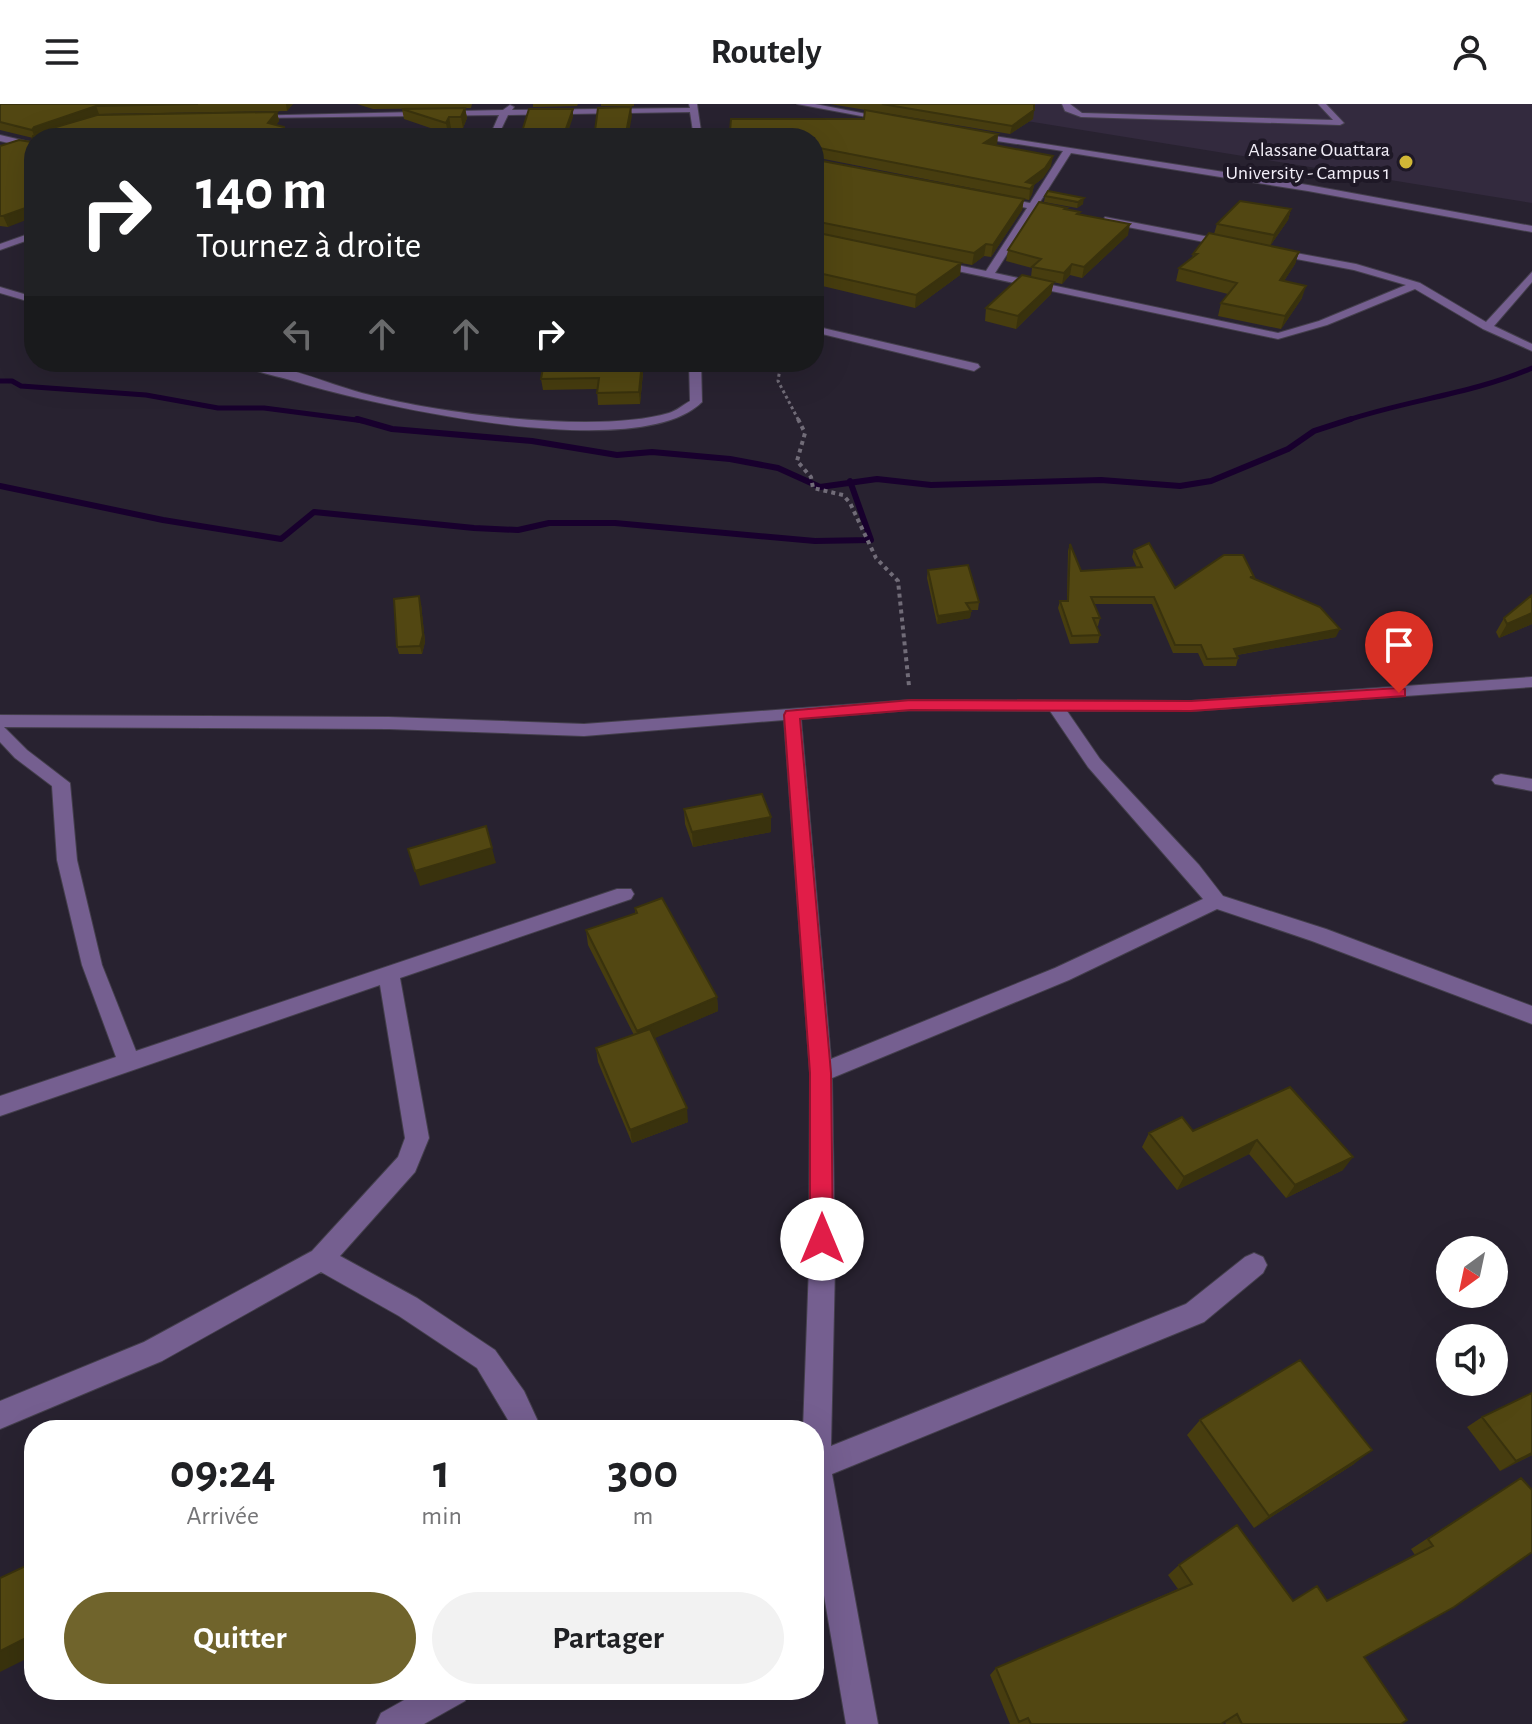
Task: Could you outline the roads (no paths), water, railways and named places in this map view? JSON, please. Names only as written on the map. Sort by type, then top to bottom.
[{"type":"street","points":[[496,128],[513,104]]},
{"type":"street","points":[[801,104],[897,121]]},
{"type":"street","points":[[1066,104],[1068,109],[1081,115],[1340,123],[1322,104]]},
{"type":"street","points":[[240,116],[692,107],[696,128]]},
{"type":"street","points":[[966,133],[1308,188],[1532,229]]},
{"type":"street","points":[[0,138],[24,143]]},
{"type":"street","points":[[989,275],[1068,151]]},
{"type":"street","points":[[986,198],[1079,216]]},
{"type":"street","points":[[1094,218],[1248,247]]},
{"type":"street","points":[[0,247],[24,239]]},
{"type":"street","points":[[1264,250],[1356,267],[1416,285],[1487,327],[1532,348]]},
{"type":"street","points":[[916,259],[1278,336],[1323,323],[1416,285]]},
{"type":"street","points":[[1487,327],[1532,275]]},
{"type":"street","points":[[0,290],[24,297]]},
{"type":"street","points":[[824,331],[974,367]]},
{"type":"street","points":[[279,372],[387,404],[505,420],[588,424],[651,422],[682,415],[696,402],[695,372]]},
{"type":"street","points":[[0,721],[389,723],[584,730],[911,705],[1191,706],[1532,682]]},
{"type":"street","points":[[1056,707],[1094,763],[1192,870],[1216,901],[1319,935],[1532,1015]]},
{"type":"street","points":[[792,715],[821,1073],[822,1266],[817,1420]]},
{"type":"street","points":[[0,731],[21,754],[61,783],[67,860],[92,965],[129,1062]]},
{"type":"street","points":[[1501,780],[1532,785]]},
{"type":"street","points":[[0,1106],[624,894]]},
{"type":"street","points":[[821,1073],[1062,974],[1216,901]]},
{"type":"street","points":[[0,1415],[153,1352],[321,1259],[407,1164],[417,1138],[389,975]]},
{"type":"street","points":[[321,1259],[408,1307],[486,1359],[523,1420]]},
{"type":"street","points":[[824,1463],[1195,1313],[1254,1265]]},
{"type":"street","points":[[824,1532],[862,1724]]},
{"type":"street","points":[[392,1724],[436,1700]]},
{"type":"waterway","points":[[1345,421],[1486,384],[1532,368]]},
{"type":"waterway","points":[[0,381],[12,381],[21,386],[146,395],[218,408],[264,408],[364,421]]},
{"type":"waterway","points":[[357,419],[364,421]]},
{"type":"waterway","points":[[851,483],[877,479],[931,485],[1101,480],[1180,486],[1211,481],[1288,449],[1314,431],[1351,419]]},
{"type":"waterway","points":[[364,421],[392,429],[532,441],[617,455],[652,452],[730,459],[778,468],[820,487],[851,483]]},
{"type":"waterway","points":[[0,486],[163,520],[281,539],[314,512],[474,528],[518,530],[549,523],[615,523],[815,541],[871,540],[851,483]]},
{"type":"place","name":"Alassane Ouattara University - Campus 1","points":[[1406,162]]}]
